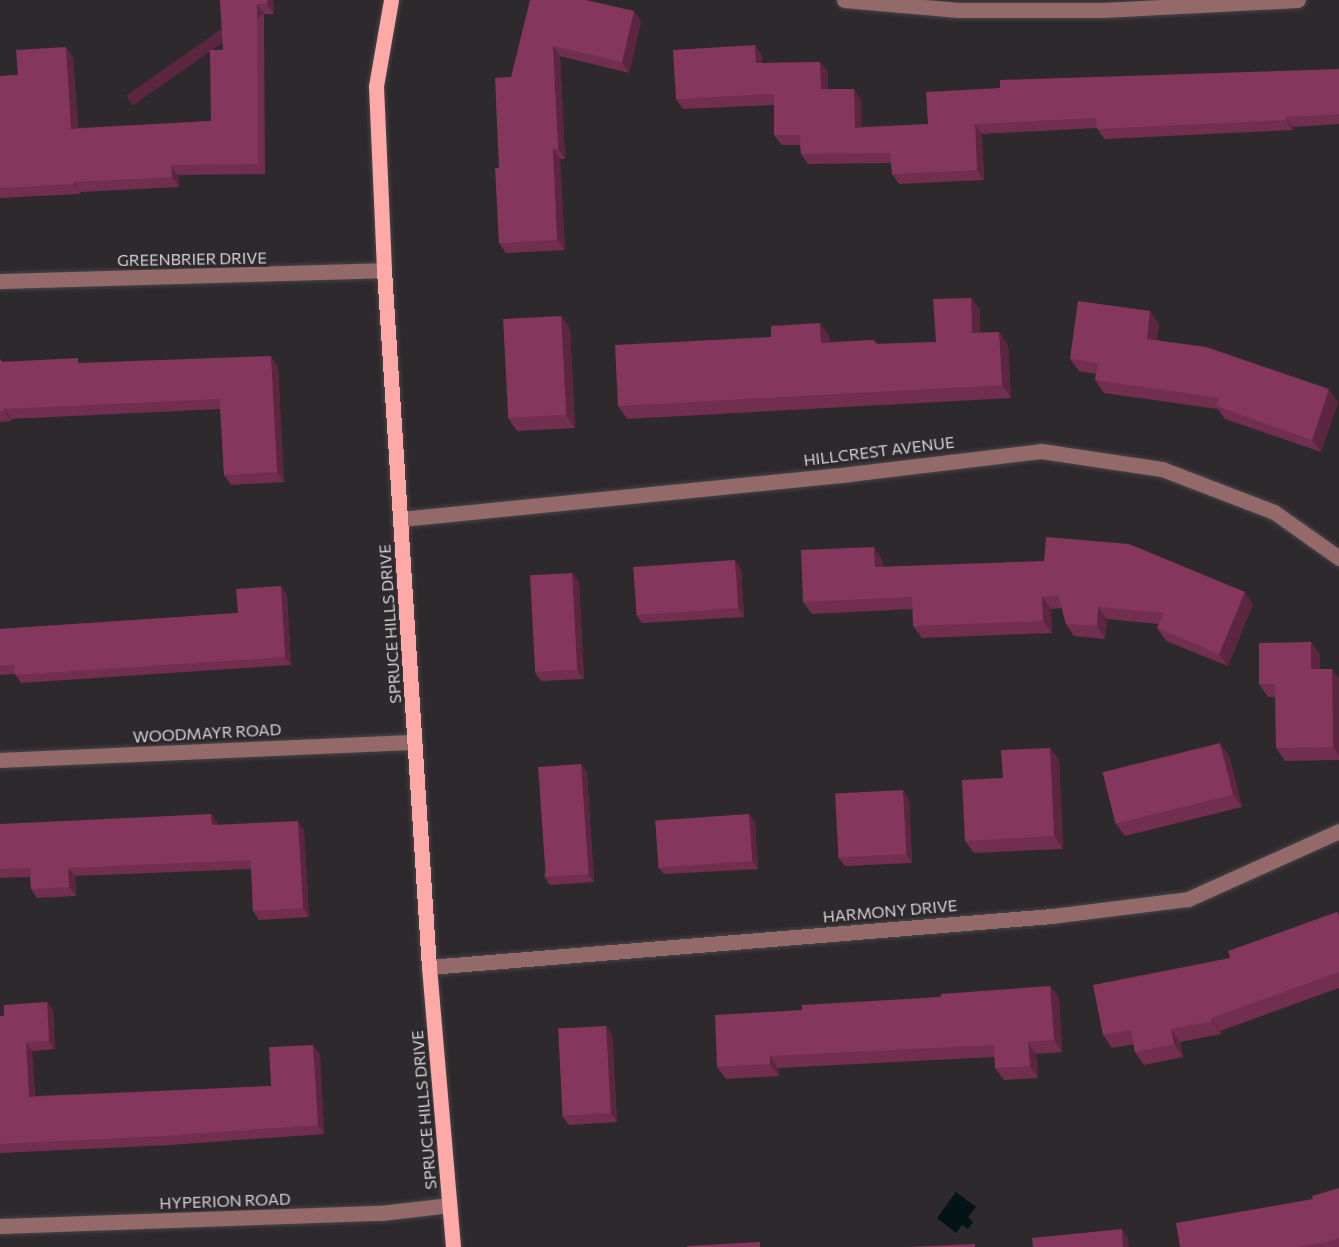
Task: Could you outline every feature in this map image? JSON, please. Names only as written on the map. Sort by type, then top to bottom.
[{"type":"main road","name":"SPRUCE HILLS DRIVE","points":[[391,0],[376,86],[384,270],[429,967],[453,1247]]},
{"type":"street","points":[[844,0],[959,10],[1298,0]]},
{"type":"street","name":"GREENBRIER DRIVE","points":[[0,281],[384,270]]},
{"type":"street","name":"HILLCREST AVENUE","points":[[401,519],[849,474],[1041,451],[1162,469],[1274,512],[1339,558]]},
{"type":"street","name":"WOODMAYR ROAD","points":[[0,760],[415,742]]},
{"type":"street","name":"HARMONY DRIVE","points":[[429,967],[1052,916],[1188,899],[1339,831]]},
{"type":"street","name":"HYPERION ROAD","points":[[0,1226],[381,1213],[450,1205]]},
{"type":"shaded area","points":[[956,1192],[976,1207],[968,1217],[973,1222],[968,1229],[962,1225],[956,1233],[937,1218]]},
{"type":"building","points":[[220,0],[267,0],[267,4],[257,4],[258,164],[171,165],[172,177],[0,188],[0,76],[18,75],[16,50],[66,47],[71,129],[211,121],[210,50],[223,50]]},
{"type":"building","points":[[530,0],[586,0],[634,11],[622,62],[553,46],[558,149],[553,149],[557,240],[499,243],[495,168],[499,168],[495,78],[511,77]]},
{"type":"building","points":[[755,45],[756,63],[820,62],[821,89],[854,89],[855,128],[928,124],[926,92],[1000,88],[1000,80],[1339,69],[1339,114],[1285,117],[1286,120],[1097,129],[1096,118],[975,124],[977,170],[892,174],[890,153],[801,154],[800,135],[774,135],[774,94],[676,99],[673,50]]},
{"type":"building","points":[[971,298],[972,333],[999,332],[1002,385],[618,406],[615,345],[771,337],[771,326],[820,323],[821,343],[874,340],[875,344],[936,342],[933,299]]},
{"type":"building","points":[[1078,301],[1150,311],[1147,339],[1206,347],[1329,389],[1312,440],[1216,406],[1219,398],[1095,380],[1098,363],[1070,359]]},
{"type":"building","points":[[561,316],[566,415],[508,418],[503,319]]},
{"type":"building","points":[[271,356],[277,472],[224,475],[220,399],[0,411],[1,359],[1,362],[78,358],[78,363]]},
{"type":"building","points":[[1046,537],[1129,544],[1245,592],[1219,654],[1157,628],[1164,613],[1098,607],[1097,626],[1066,624],[1058,595],[1042,597],[1043,621],[913,626],[912,597],[803,602],[801,550],[874,547],[875,567],[1044,561]]},
{"type":"building","points":[[735,560],[738,608],[637,615],[633,567]]},
{"type":"building","points":[[572,573],[577,670],[535,672],[530,575]]},
{"type":"building","points":[[281,586],[285,657],[15,675],[14,665],[0,666],[0,629],[238,613],[236,589]]},
{"type":"building","points":[[1311,642],[1311,669],[1332,669],[1333,747],[1276,748],[1275,684],[1259,684],[1259,643]]},
{"type":"building","points":[[1220,743],[1233,794],[1115,824],[1103,772]]},
{"type":"building","points":[[1050,748],[1054,836],[965,841],[962,780],[1003,778],[1001,750]]},
{"type":"building","points":[[581,764],[589,874],[546,877],[538,767]]},
{"type":"building","points":[[903,790],[906,854],[838,857],[835,794]]},
{"type":"building","points":[[211,814],[212,825],[298,821],[303,908],[253,911],[251,860],[68,868],[69,887],[31,889],[30,868],[0,869],[0,824]]},
{"type":"building","points":[[749,814],[752,861],[659,867],[655,821]]},
{"type":"building","points":[[1337,912],[1339,916],[1339,972],[1211,1018],[1212,1021],[1171,1029],[1174,1044],[1135,1052],[1131,1030],[1103,1035],[1093,985],[1230,958],[1228,951]]},
{"type":"building","points":[[1050,986],[1054,1040],[1028,1042],[1030,1066],[995,1068],[994,1045],[770,1056],[770,1064],[717,1067],[715,1015],[802,1010],[802,1005],[941,997],[941,994]]},
{"type":"building","points":[[47,1002],[49,1041],[26,1042],[29,1097],[271,1086],[269,1047],[313,1045],[318,1125],[0,1144],[0,1016],[4,1016],[4,1005]]},
{"type":"building","points":[[606,1026],[611,1113],[563,1115],[558,1029]]},
{"type":"building","points":[[1339,1188],[1339,1238],[1297,1247],[1180,1247],[1176,1223],[1313,1199],[1312,1196]]},
{"type":"building","points":[[1122,1229],[1123,1247],[1033,1247],[1032,1238]]},
{"type":"building","points":[[760,1242],[760,1247],[687,1247],[687,1246]]},
{"type":"building","points":[[975,1244],[975,1247],[908,1247]]}]
